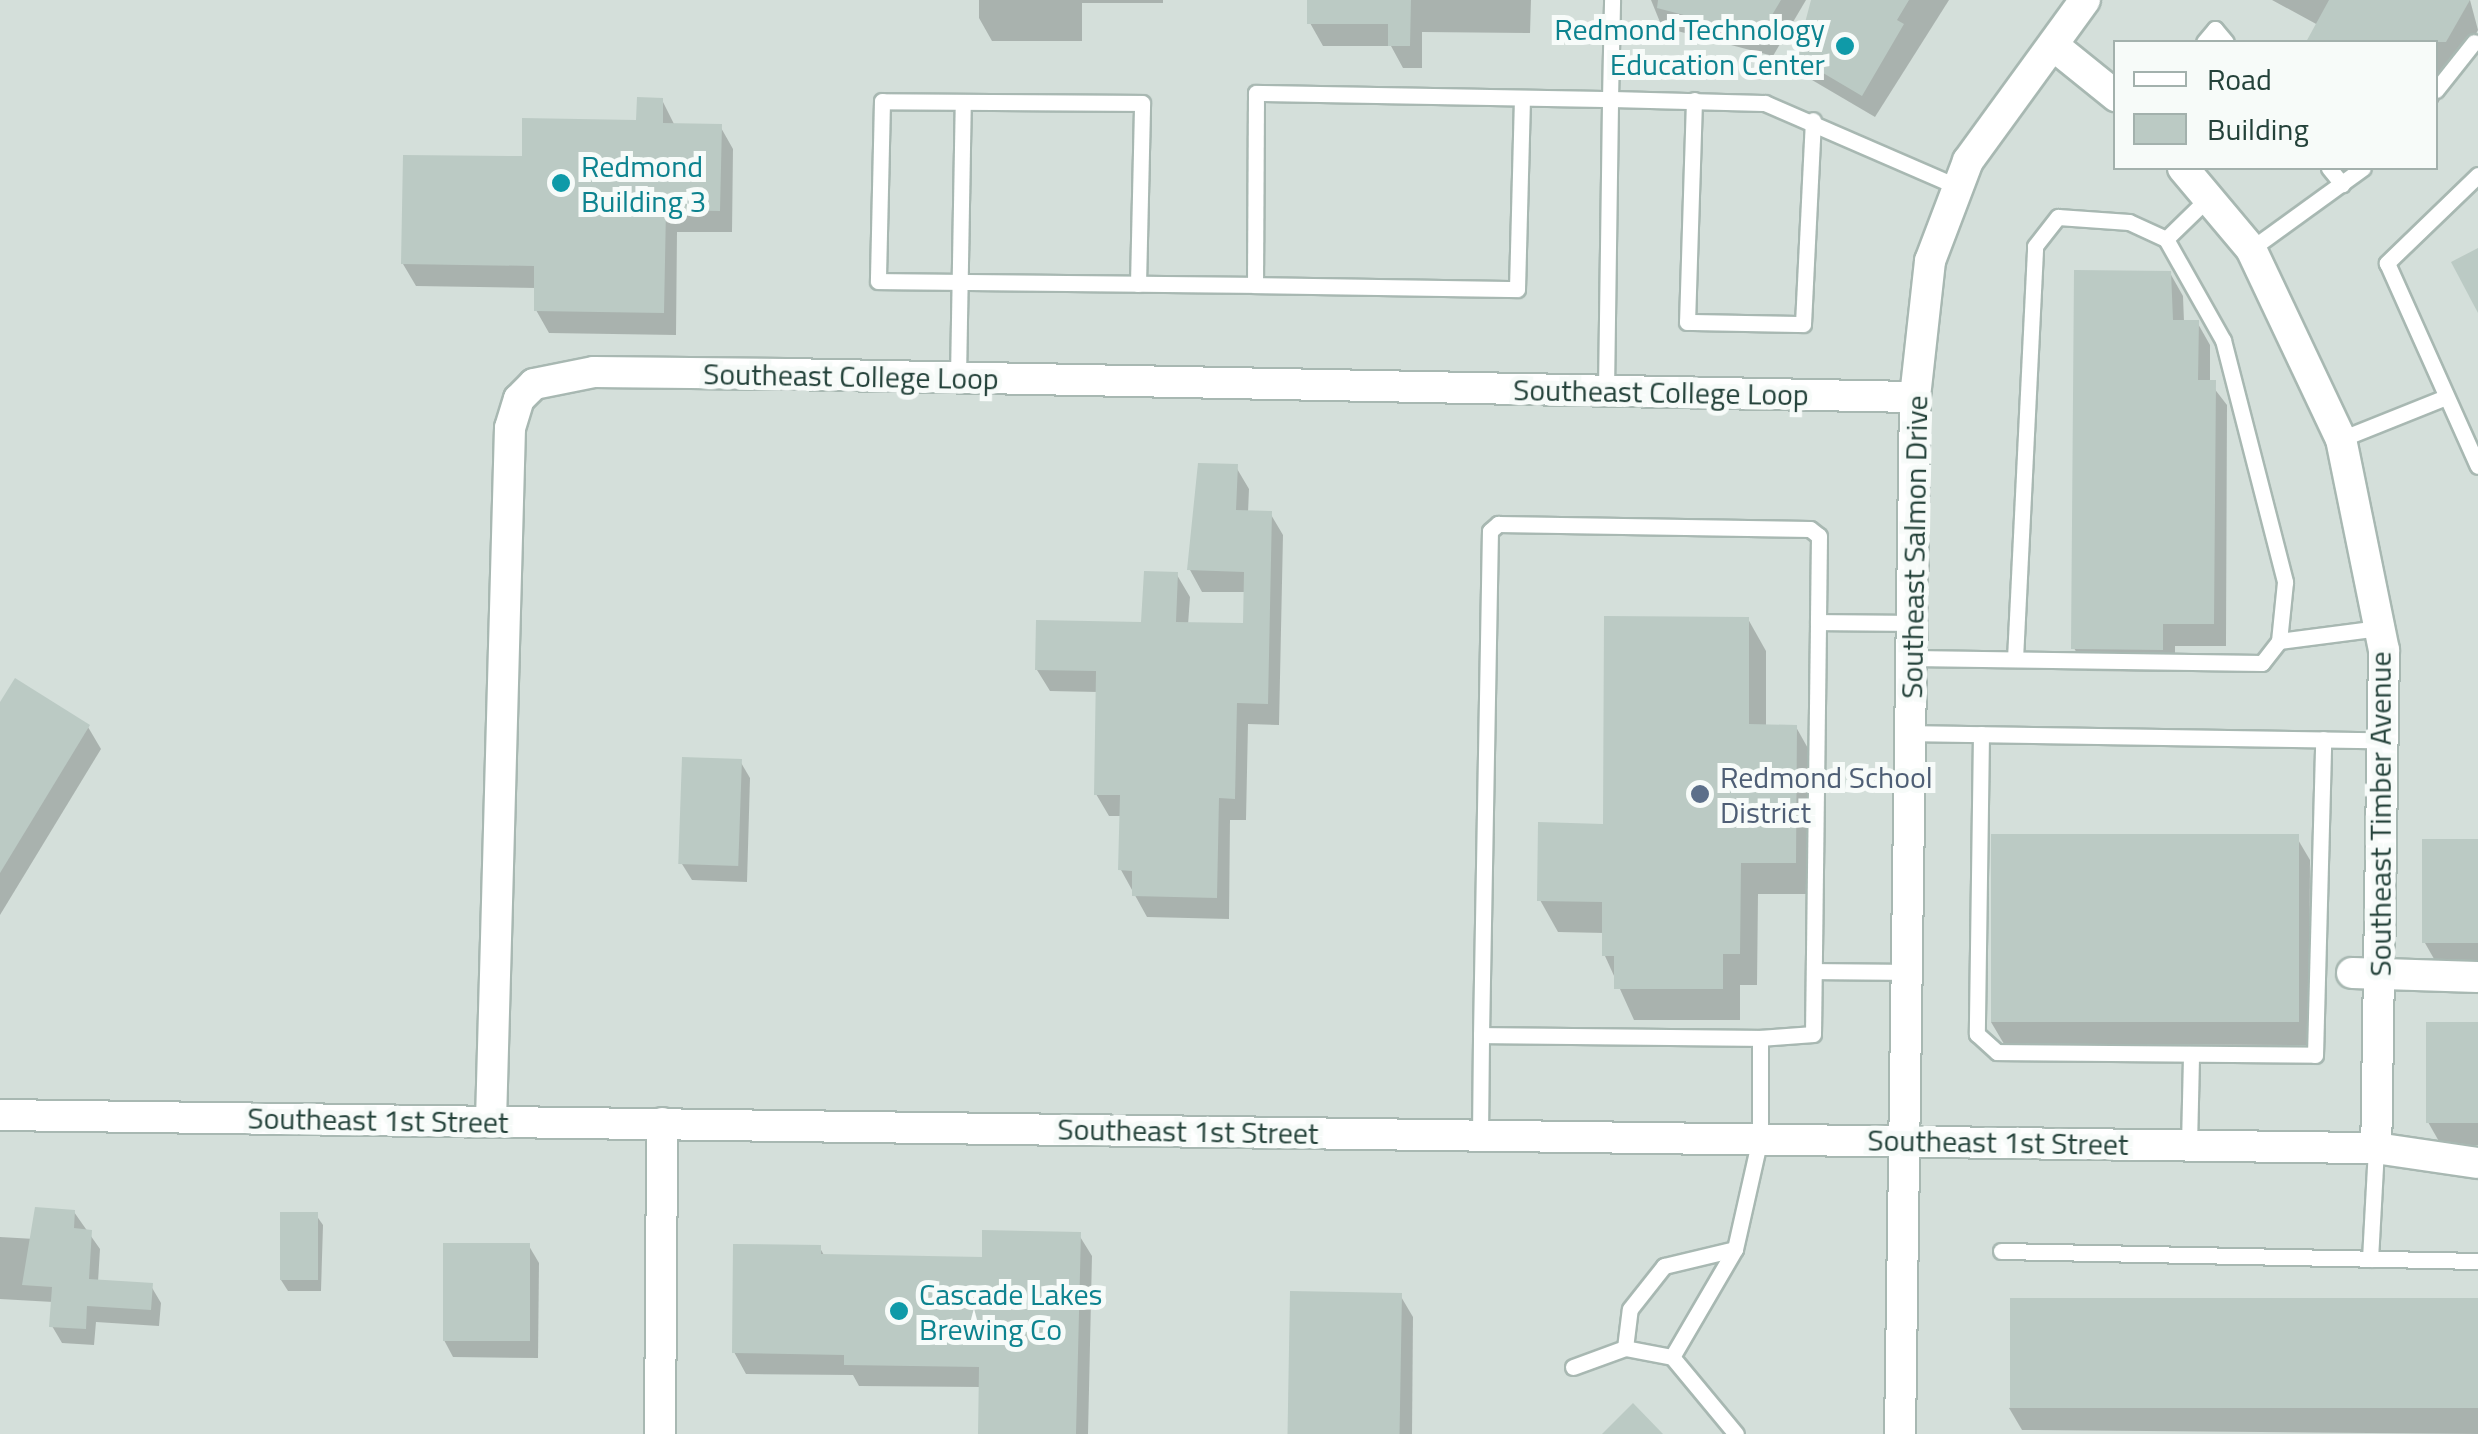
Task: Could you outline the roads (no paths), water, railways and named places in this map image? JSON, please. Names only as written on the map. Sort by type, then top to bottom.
[{"type":"street","name":"Southeast Salmon Drive","points":[[1900,1434],[1915,397],[1930,261],[1958,186],[2016,90],[2054,46],[2085,0]]},
{"type":"street","points":[[2054,46],[2113,94]]},
{"type":"street","name":"Southeast Timber Avenue","points":[[2185,170],[2250,250],[2341,440],[2379,628],[2382,740],[2376,1148]]},
{"type":"street","name":"Southeast College Loop","points":[[492,1121],[510,428],[520,399],[534,384],[594,372],[1915,397]]},
{"type":"street","points":[[2352,973],[2478,978]]},
{"type":"street","name":"Southeast 1st Street","points":[[0,1115],[2376,1148],[2478,1163]]},
{"type":"street","points":[[660,1434],[662,1124]]},
{"type":"lane","points":[[1606,390],[1612,0]]},
{"type":"lane","points":[[2206,40],[2215,29],[2224,40]]},
{"type":"lane","points":[[2438,87],[2474,42]]},
{"type":"lane","points":[[1255,286],[1256,93],[1765,104],[1813,120],[1958,186]]},
{"type":"lane","points":[[1138,284],[1142,103],[882,101],[878,281],[1517,289],[1522,98]]},
{"type":"lane","points":[[1694,100],[1687,322],[1803,324],[1813,120]]},
{"type":"lane","points":[[958,378],[963,102]]},
{"type":"lane","points":[[2331,170],[2342,184]]},
{"type":"lane","points":[[2250,250],[2360,170]]},
{"type":"lane","points":[[2478,176],[2386,263],[2478,466]]},
{"type":"lane","points":[[2166,239],[2208,198]]},
{"type":"lane","points":[[1912,658],[2015,660],[2262,663],[2279,641],[2285,582],[2223,340],[2166,239],[2129,222],[2058,217],[2035,246],[2015,660]]},
{"type":"lane","points":[[2341,440],[2446,397]]},
{"type":"lane","points":[[1480,1134],[1481,1035],[1490,531],[1498,524],[1810,529],[1819,536],[1814,1034],[1760,1038],[1481,1035]]},
{"type":"lane","points":[[1818,622],[1912,623]]},
{"type":"lane","points":[[2279,641],[2379,628]]},
{"type":"lane","points":[[1911,733],[2382,740]]},
{"type":"lane","points":[[1982,734],[1977,1034],[1997,1052],[2314,1056],[2322,739]]},
{"type":"lane","points":[[1814,971],[1908,972]]},
{"type":"lane","points":[[1672,1357],[1736,1249],[1760,1138],[1760,1038]]},
{"type":"lane","points":[[2190,1054],[2190,1145]]},
{"type":"lane","points":[[2370,1259],[2376,1148]]},
{"type":"lane","points":[[1625,1348],[1630,1308],[1664,1266],[1736,1249]]},
{"type":"lane","points":[[2000,1251],[2478,1261]]},
{"type":"lane","points":[[1572,1367],[1625,1348],[1672,1357],[1736,1434]]},
{"type":"place","name":"Redmond Technology Education Center","points":[[1845,46]]},
{"type":"place","name":"Redmond Building 3","points":[[561,183]]},
{"type":"place","name":"Redmond School District","points":[[1700,794]]},
{"type":"place","name":"Cascade Lakes Brewing Co","points":[[899,1311]]}]
